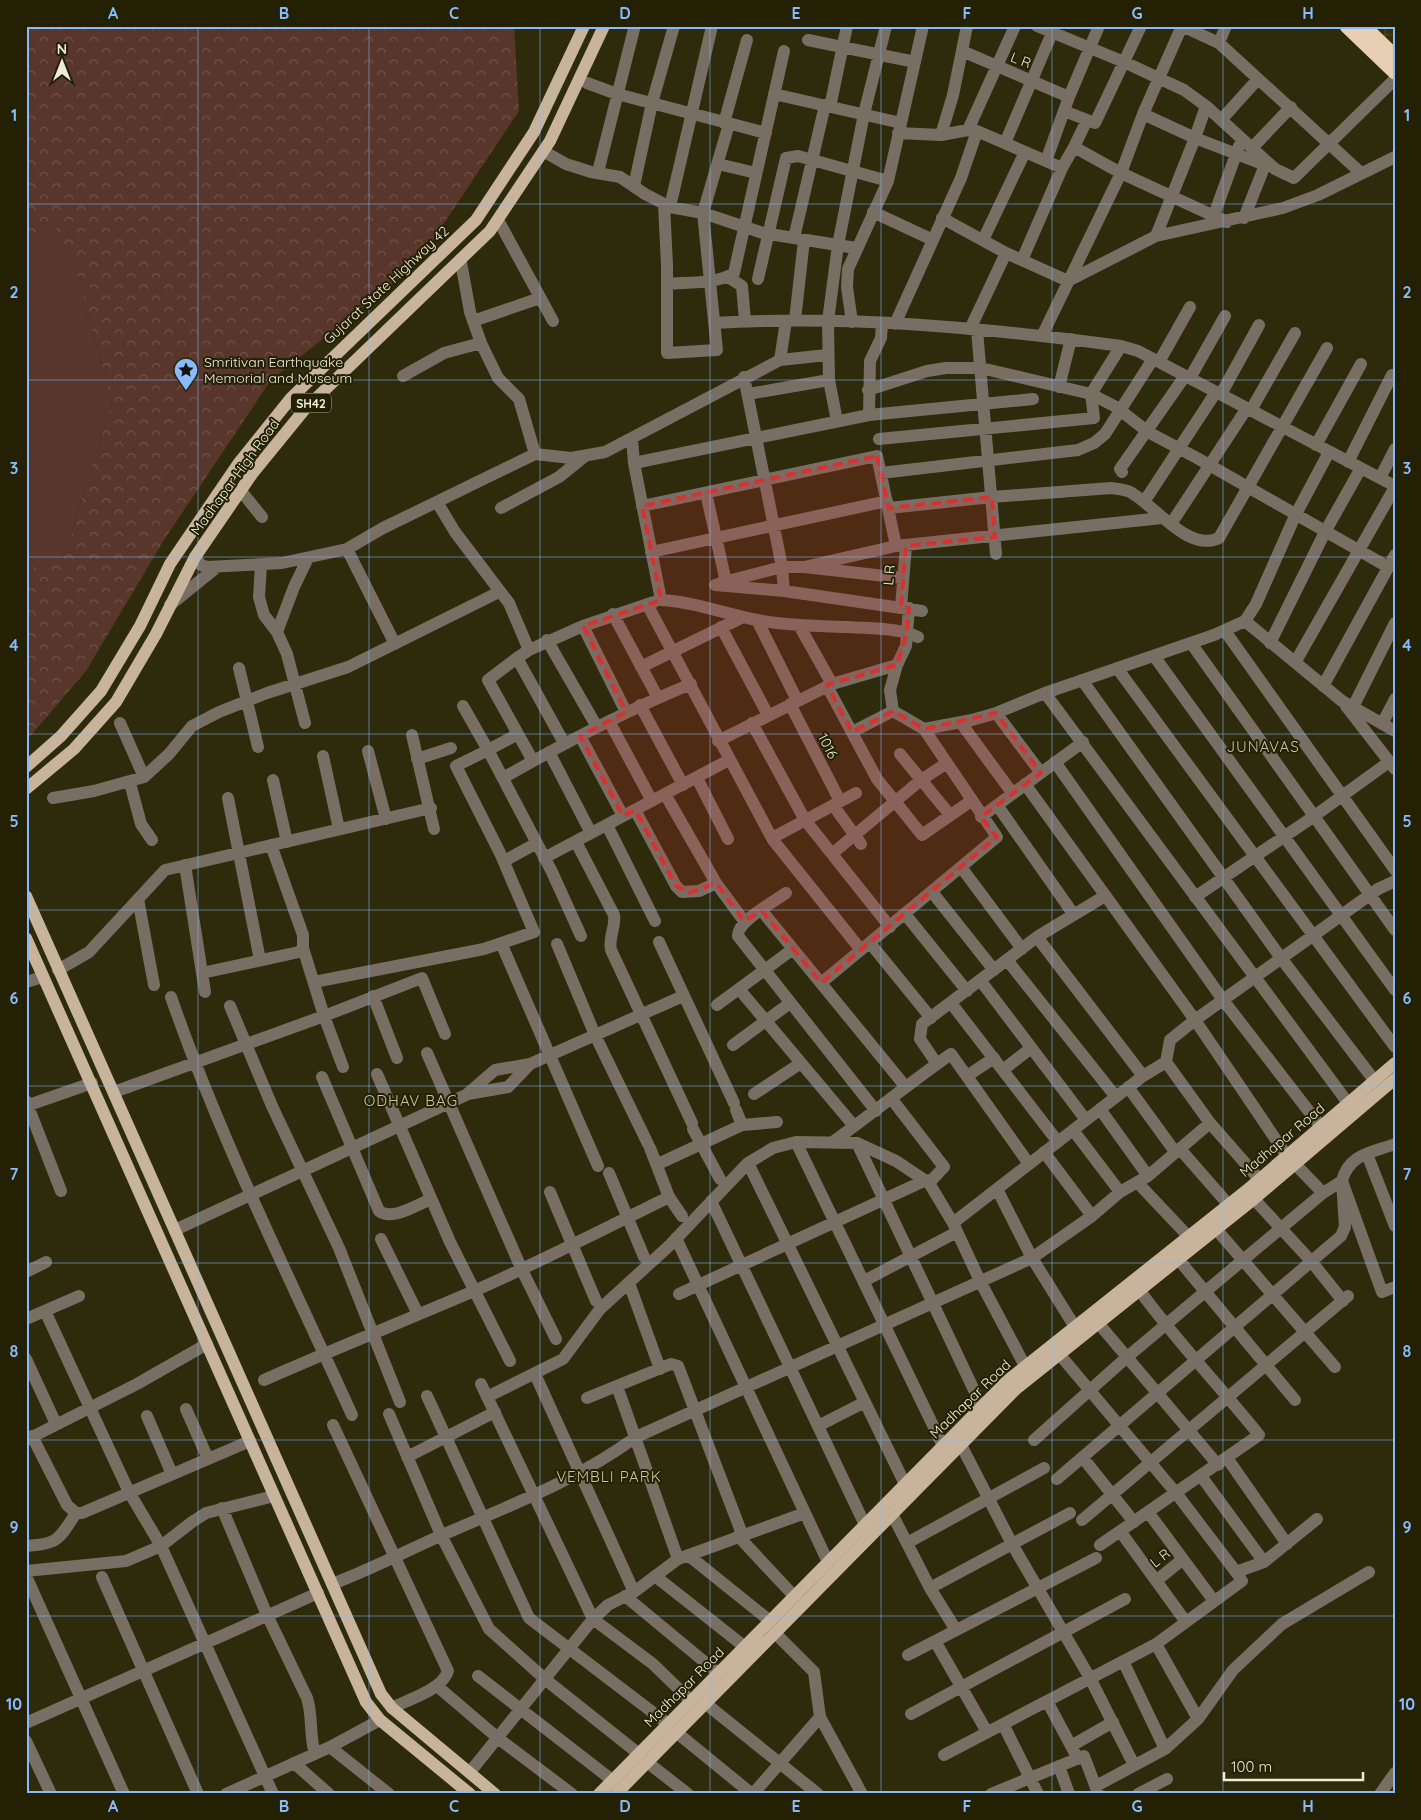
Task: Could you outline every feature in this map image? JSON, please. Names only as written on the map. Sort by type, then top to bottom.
[{"type":"highway","points":[[1347,26],[1395,72]]},
{"type":"highway","points":[[1363,26],[1395,56]]},
{"type":"main road","name":"Gujarat State Highway 42","points":[[26,767],[61,736],[101,691],[119,663],[170,564],[238,464],[291,398],[476,220],[534,132],[584,26]]},
{"type":"main road","name":"Madhapar High Road","points":[[26,789],[74,749],[116,702],[130,680],[195,557],[241,491],[305,410],[345,368],[461,262],[490,231],[543,152],[604,26]]},
{"type":"main road","points":[[26,896],[381,1694],[392,1708],[495,1794]]},
{"type":"main road","points":[[26,938],[366,1702],[380,1720],[456,1789],[470,1794]]},
{"type":"main road","name":"Madhapar Road","points":[[599,1794],[619,1789],[643,1758],[672,1728],[691,1701],[718,1673],[744,1647],[772,1627],[892,1514],[1016,1388],[1060,1355],[1254,1199],[1321,1127],[1395,1063]]},
{"type":"main road","name":"Madhapar Road","points":[[672,1728],[705,1704],[772,1627],[794,1596],[1025,1366],[1259,1179],[1291,1160],[1395,1079]]},
{"type":"street","points":[[634,186],[652,103],[674,26]]},
{"type":"street","points":[[712,26],[667,205],[667,353],[717,350],[703,213],[718,164],[747,40]]},
{"type":"street","points":[[780,360],[791,320],[799,239],[813,160],[843,48],[847,26]]},
{"type":"street","points":[[837,421],[829,380],[827,355],[828,321],[838,245],[864,114],[886,26]]},
{"type":"street","points":[[852,322],[847,278],[856,248],[888,181],[923,26]]},
{"type":"street","points":[[941,135],[967,26]]},
{"type":"street","points":[[895,324],[961,178],[972,130],[1015,26]]},
{"type":"street","points":[[1037,26],[1053,30],[1088,48],[1124,62],[1184,90],[1206,106],[1270,167]]},
{"type":"street","points":[[1046,161],[1088,48],[1099,26]]},
{"type":"street","points":[[1064,110],[1095,123],[1142,26]]},
{"type":"street","points":[[1042,336],[1121,173],[1143,114],[1182,26],[1219,44],[1291,107],[1361,173]]},
{"type":"street","points":[[1219,44],[1226,26]]},
{"type":"street","points":[[598,172],[634,29]]},
{"type":"street","points":[[1005,143],[1053,30]]},
{"type":"street","points":[[808,40],[915,62]]},
{"type":"street","points":[[667,284],[709,280],[734,273],[737,267],[744,227],[784,51]]},
{"type":"street","name":"L R","points":[[962,52],[1069,97]]},
{"type":"street","points":[[1221,120],[1258,79]]},
{"type":"street","points":[[1143,114],[1195,138],[1294,178],[1331,144],[1395,79]]},
{"type":"street","points":[[587,83],[617,94],[766,133]]},
{"type":"street","points":[[774,94],[864,114],[900,128],[941,135],[972,130],[1062,168]]},
{"type":"street","points":[[1156,236],[1206,106]]},
{"type":"street","points":[[1214,215],[1236,153],[1291,107]]},
{"type":"street","points":[[1022,260],[1062,168],[1087,120]]},
{"type":"street","points":[[1074,147],[1121,173],[1227,222]]},
{"type":"street","points":[[543,152],[566,164],[620,177],[667,205],[703,213],[768,234],[856,248]]},
{"type":"street","points":[[983,240],[1025,152]]},
{"type":"street","points":[[758,278],[786,158],[798,156],[888,181]]},
{"type":"street","points":[[1068,280],[1156,236],[1244,218],[1300,202],[1395,157]]},
{"type":"street","points":[[718,164],[756,173]]},
{"type":"street","points":[[1244,218],[1270,167]]},
{"type":"street","points":[[874,212],[933,240]]},
{"type":"street","points":[[942,218],[1006,253],[1068,280]]},
{"type":"street","points":[[498,220],[553,321]]},
{"type":"street","points":[[996,554],[981,368],[973,330],[1006,253]]},
{"type":"street","points":[[461,262],[466,294],[481,342],[498,378],[519,400],[535,454]]},
{"type":"street","points":[[728,276],[742,286],[745,321]]},
{"type":"street","points":[[473,321],[540,298]]},
{"type":"street","points":[[642,506],[877,456],[881,473],[1078,450],[1094,443],[1105,434],[1190,307]]},
{"type":"street","points":[[1122,472],[1120,469],[1188,377],[1225,316]]},
{"type":"street","points":[[714,323],[791,320],[895,324],[1042,336],[1121,346],[1138,351],[1156,360],[1380,478],[1395,487],[1296,662]]},
{"type":"street","points":[[869,415],[870,361],[881,338],[882,324]]},
{"type":"street","points":[[1144,502],[1218,393],[1259,325]]},
{"type":"street","points":[[804,566],[901,546],[1166,521],[1249,409],[1295,333]]},
{"type":"street","points":[[1059,387],[1071,339]]},
{"type":"street","points":[[402,376],[444,353],[481,342]]},
{"type":"street","points":[[879,438],[1094,418],[1091,394],[1121,346]]},
{"type":"street","points":[[651,552],[888,505],[1111,488],[1129,491],[1166,521],[1201,542],[1210,542],[1219,538],[1327,348]]},
{"type":"street","points":[[195,557],[202,565],[217,568],[262,565],[308,558],[347,549],[383,528],[535,454],[571,458],[605,452],[744,377],[780,360],[827,355]]},
{"type":"street","points":[[1316,445],[1362,364]]},
{"type":"street","points":[[868,390],[946,368],[981,368],[1091,394],[1120,410],[1148,432],[1388,567]]},
{"type":"street","points":[[1348,462],[1392,375]]},
{"type":"street","points":[[744,377],[782,566],[784,591]]},
{"type":"street","points":[[748,394],[829,380]]},
{"type":"street","points":[[634,463],[869,415],[984,402],[1033,399]]},
{"type":"street","points":[[632,439],[634,463],[661,600]]},
{"type":"street","points":[[1380,478],[1395,449]]},
{"type":"street","points":[[924,729],[961,723],[996,713],[1044,693],[1225,631],[1245,621],[1256,604],[1295,516],[1330,452]]},
{"type":"street","points":[[501,508],[559,477],[585,456]]},
{"type":"street","points":[[1270,642],[1325,532],[1361,468]]},
{"type":"street","name":"L R","points":[[881,473],[888,505],[901,546],[905,608],[912,635],[897,665],[890,690],[893,711]]},
{"type":"street","points":[[241,491],[262,517]]},
{"type":"street","points":[[706,493],[726,582]]},
{"type":"street","points":[[437,502],[455,532],[508,603],[529,650]]},
{"type":"street","points":[[347,549],[395,644]]},
{"type":"street","points":[[1323,686],[1395,555]]},
{"type":"street","points":[[277,632],[294,587],[308,558]]},
{"type":"street","points":[[262,565],[259,597],[264,615],[277,632],[295,683],[306,723]]},
{"type":"street","points":[[903,578],[804,566],[782,566],[715,585],[784,591],[922,611]]},
{"type":"street","points":[[170,605],[217,568]]},
{"type":"street","points":[[53,798],[130,783],[144,777],[170,754],[192,726],[246,701],[295,683],[325,676],[395,644],[499,592]]},
{"type":"street","points":[[533,761],[488,680],[517,658],[547,640],[613,614],[661,600],[681,601],[742,617],[800,627],[862,628],[912,635]]},
{"type":"street","points":[[647,604],[691,684],[718,741],[772,838],[931,1018]]},
{"type":"street","points":[[613,614],[658,698]]},
{"type":"street","points":[[641,667],[742,617]]},
{"type":"street","name":"1016","points":[[757,620],[837,803],[858,840]]},
{"type":"street","points":[[1245,621],[1347,704],[1395,731]]},
{"type":"street","points":[[1347,704],[1395,623]]},
{"type":"street","points":[[582,626],[626,712]]},
{"type":"street","points":[[800,627],[877,779],[922,835],[971,801]]},
{"type":"street","points":[[721,628],[768,715]]},
{"type":"street","points":[[1225,631],[1395,870]]},
{"type":"street","points":[[547,640],[596,727]]},
{"type":"street","points":[[1190,643],[1395,930]]},
{"type":"street","points":[[1154,656],[1395,990]]},
{"type":"street","points":[[517,658],[564,743]]},
{"type":"street","points":[[718,741],[830,685],[897,665]]},
{"type":"street","points":[[239,668],[258,747]]},
{"type":"street","points":[[1117,668],[1312,936],[1395,1046]]},
{"type":"street","points":[[1082,680],[1281,958],[1374,1080]]},
{"type":"street","points":[[503,778],[564,743],[640,705],[691,684]]},
{"type":"street","points":[[1044,693],[1083,742],[1254,978],[1348,1103]]},
{"type":"street","points":[[1382,724],[1395,699]]},
{"type":"street","points":[[1195,897],[1342,796],[1392,766],[1347,704]]},
{"type":"street","points":[[640,705],[683,785]]},
{"type":"street","points":[[463,706],[503,778],[581,936]]},
{"type":"street","points":[[820,983],[890,927],[996,837],[924,729],[893,711],[852,732]]},
{"type":"street","points":[[996,713],[1040,773]]},
{"type":"street","points":[[609,721],[652,801]]},
{"type":"street","points":[[120,723],[144,777]]},
{"type":"street","points":[[752,723],[804,820],[833,853],[890,927]]},
{"type":"street","points":[[961,723],[1012,794]]},
{"type":"street","points":[[412,734],[431,808],[434,829]]},
{"type":"street","points":[[314,982],[484,949],[534,932],[504,861],[456,766],[518,734]]},
{"type":"street","points":[[580,736],[623,816]]},
{"type":"street","points":[[981,817],[1083,742]]},
{"type":"street","points":[[417,759],[451,748]]},
{"type":"street","points":[[368,751],[386,819]]},
{"type":"street","points":[[549,752],[591,833]]},
{"type":"street","points":[[900,754],[950,815]]},
{"type":"street","points":[[323,756],[339,829]]},
{"type":"street","points":[[544,858],[729,760]]},
{"type":"street","points":[[833,853],[858,840],[921,780],[947,762]]},
{"type":"street","points":[[1055,762],[1223,1000],[1321,1127]]},
{"type":"street","points":[[697,778],[728,839]]},
{"type":"street","points":[[273,780],[287,842]]},
{"type":"street","points":[[130,783],[141,824],[152,840]]},
{"type":"street","points":[[1025,784],[1194,1020],[1291,1160],[1323,1193]]},
{"type":"street","points":[[772,838],[856,793]]},
{"type":"street","points":[[665,794],[716,883],[744,921]]},
{"type":"street","points":[[228,798],[260,960]]},
{"type":"street","points":[[997,805],[1074,915]]},
{"type":"street","points":[[58,970],[88,952],[164,870],[431,808]]},
{"type":"street","points":[[635,810],[676,886],[682,892],[699,892],[716,883]]},
{"type":"street","points":[[607,825],[655,921]]},
{"type":"street","points":[[576,842],[614,915],[615,925],[609,942],[611,950],[701,1145],[720,1179]]},
{"type":"street","points":[[504,861],[536,843]]},
{"type":"street","points":[[271,845],[303,935],[303,948],[324,1016],[343,1067]]},
{"type":"street","points":[[185,865],[205,992]]},
{"type":"street","points":[[961,867],[1022,949]]},
{"type":"street","points":[[1259,1179],[1210,1123],[1166,1062],[1170,1040],[1194,1020],[1312,936],[1369,896],[1395,881]]},
{"type":"street","points":[[932,892],[994,970]]},
{"type":"street","points":[[786,893],[762,911],[744,921],[738,930],[738,936],[876,1111]]},
{"type":"street","points":[[937,1064],[920,1039],[920,1029],[931,1018],[1037,937],[1105,896]]},
{"type":"street","points":[[138,898],[154,985]]},
{"type":"street","points":[[762,911],[905,1086]]},
{"type":"street","points":[[905,914],[967,991]]},
{"type":"street","points":[[1037,937],[1143,1076]]},
{"type":"street","points":[[659,942],[742,1126]]},
{"type":"street","points":[[501,943],[598,1166]]},
{"type":"street","points":[[557,944],[595,1035],[658,1164],[669,1197],[682,1216]]},
{"type":"street","points":[[202,973],[299,952],[303,948]]},
{"type":"street","points":[[717,1005],[793,949]]},
{"type":"street","points":[[1008,960],[1116,1097]]},
{"type":"street","points":[[26,982],[43,977]]},
{"type":"street","points":[[114,1092],[244,1043],[324,1016],[422,978],[445,1034]]},
{"type":"street","points":[[980,980],[1086,1120]]},
{"type":"street","points":[[739,989],[854,1126]]},
{"type":"street","points":[[372,996],[397,1058]]},
{"type":"street","points":[[175,1230],[466,1094],[495,1070],[530,1064],[683,996]]},
{"type":"street","points":[[171,997],[194,1062],[250,1194],[352,1415]]},
{"type":"street","points":[[733,1045],[767,1022],[790,1003]]},
{"type":"street","points":[[951,1003],[1058,1142]]},
{"type":"street","points":[[230,1006],[244,1043],[339,1248],[400,1402]]},
{"type":"street","points":[[1003,1070],[1032,1048]]},
{"type":"street","points":[[427,1052],[522,1270],[556,1339]]},
{"type":"street","points":[[834,1141],[876,1111],[905,1086],[951,1054],[1029,1164]]},
{"type":"street","points":[[967,1076],[994,1058]]},
{"type":"street","points":[[864,1281],[910,1256],[955,1227],[997,1188],[1128,1087],[1166,1062]]},
{"type":"street","points":[[754,1094],[801,1063]]},
{"type":"street","points":[[466,1094],[508,1087],[530,1064]]},
{"type":"street","points":[[377,1074],[431,1199],[474,1291],[510,1361]]},
{"type":"street","points":[[322,1077],[379,1211],[384,1215],[399,1212],[431,1199]]},
{"type":"street","points":[[61,1192],[27,1104],[92,1083]]},
{"type":"street","points":[[1128,1087],[1178,1151],[1228,1204]]},
{"type":"street","points":[[680,1294],[927,1181],[944,1167],[891,1098]]},
{"type":"street","points":[[1100,1109],[1142,1179],[1188,1236]]},
{"type":"street","points":[[658,1164],[742,1126],[777,1122]]},
{"type":"street","points":[[332,1584],[534,1496],[608,1458],[636,1437],[1032,1258],[1092,1216],[1120,1192],[1142,1179],[1210,1123]]},
{"type":"street","points":[[1073,1130],[1120,1192]]},
{"type":"street","points":[[487,1397],[563,1359],[600,1309],[676,1238],[748,1163],[773,1148],[796,1142],[834,1141],[857,1143],[896,1161],[927,1181],[955,1227],[980,1281],[1025,1366]]},
{"type":"street","points":[[796,1142],[944,1446]]},
{"type":"street","points":[[857,1143],[982,1407]]},
{"type":"street","points":[[1057,1480],[1341,1236],[1345,1227],[1342,1181],[1345,1168],[1352,1160],[1395,1144]]},
{"type":"street","points":[[1044,1152],[1092,1216]]},
{"type":"street","points":[[1367,1154],[1395,1226]]},
{"type":"street","points":[[748,1163],[905,1484]]},
{"type":"street","points":[[609,1173],[644,1257]]},
{"type":"street","points":[[1034,1440],[1126,1358],[1166,1327],[1323,1193],[1342,1181]]},
{"type":"street","points":[[1342,1181],[1382,1292],[1395,1288]]},
{"type":"street","points":[[997,1188],[1032,1258],[1074,1327]]},
{"type":"street","points":[[550,1192],[574,1244],[596,1301]]},
{"type":"street","points":[[264,1380],[374,1335],[418,1314],[522,1270],[669,1197]]},
{"type":"street","points":[[1082,1520],[1345,1298],[1254,1199]]},
{"type":"street","points":[[711,1201],[865,1525]]},
{"type":"street","points":[[1216,1229],[1335,1367]]},
{"type":"street","points":[[676,1238],[828,1562]]},
{"type":"street","points":[[381,1239],[418,1314]]},
{"type":"street","points":[[1179,1260],[1294,1400]]},
{"type":"street","points":[[26,1272],[46,1262]]},
{"type":"street","points":[[629,1283],[660,1369]]},
{"type":"street","points":[[908,1655],[1039,1587],[1098,1551],[1120,1531],[1223,1462],[1259,1435],[1166,1327],[1140,1291]]},
{"type":"street","points":[[26,1319],[79,1296]]},
{"type":"street","points":[[45,1311],[129,1492],[161,1546],[273,1794]]},
{"type":"street","points":[[1099,1324],[1189,1430],[1223,1462],[1287,1544]]},
{"type":"street","points":[[207,1344],[90,1408],[29,1438],[67,1506],[76,1512],[90,1511],[129,1492],[250,1441]]},
{"type":"street","points":[[944,1755],[1156,1644],[1242,1581],[1176,1493],[1060,1355]]},
{"type":"street","points":[[26,1359],[56,1424]]},
{"type":"street","points":[[587,1398],[671,1364],[678,1366],[740,1535],[794,1596]]},
{"type":"street","points":[[535,1374],[580,1474],[629,1594],[718,1673]]},
{"type":"street","points":[[481,1384],[593,1619],[653,1664],[691,1701]]},
{"type":"street","points":[[617,1386],[683,1557],[772,1627],[814,1672],[820,1717],[862,1794]]},
{"type":"street","points":[[427,1396],[529,1618],[672,1728],[752,1794],[820,1717]]},
{"type":"street","points":[[818,1426],[865,1402]]},
{"type":"street","points":[[186,1410],[208,1459]]},
{"type":"street","points":[[407,1457],[494,1412]]},
{"type":"street","points":[[389,1414],[441,1535],[489,1629],[546,1680],[688,1794]]},
{"type":"street","points":[[147,1416],[172,1474]]},
{"type":"street","points":[[333,1425],[446,1663],[448,1671],[446,1678],[437,1686],[392,1708]]},
{"type":"street","points":[[961,1444],[1012,1544],[1039,1587],[1062,1633],[1090,1678],[1134,1765]]},
{"type":"street","points":[[1083,1458],[1134,1522]]},
{"type":"street","points":[[907,1543],[1044,1468]]},
{"type":"street","points":[[1201,1476],[1264,1562]]},
{"type":"street","points":[[26,1570],[126,1561],[161,1546],[206,1513],[274,1496]]},
{"type":"street","points":[[222,1508],[267,1615],[307,1698],[311,1709],[311,1739],[315,1754]]},
{"type":"street","points":[[26,1546],[42,1545],[58,1540],[76,1512]]},
{"type":"street","points":[[1148,1512],[1214,1601]]},
{"type":"street","points":[[470,1772],[499,1739],[593,1619],[608,1606],[683,1557],[804,1513]]},
{"type":"street","points":[[930,1588],[1070,1513]]},
{"type":"street","points":[[892,1514],[930,1588],[956,1630]]},
{"type":"street","points":[[1236,1572],[1264,1562],[1318,1519]]},
{"type":"street","points":[[1120,1531],[1186,1622]]},
{"type":"street","name":"L R","points":[[1156,1581],[1184,1559]]},
{"type":"street","points":[[991,1794],[1007,1791],[1031,1777],[1084,1756],[1097,1790],[1134,1765],[1165,1749],[1198,1719],[1233,1670],[1282,1624],[1369,1572]]},
{"type":"street","points":[[26,1576],[124,1794]]},
{"type":"street","points":[[654,1576],[744,1647]]},
{"type":"street","points":[[102,1577],[198,1794]]},
{"type":"street","points":[[26,1723],[82,1700],[144,1670],[318,1593]]},
{"type":"street","points":[[911,1714],[1125,1599]]},
{"type":"street","points":[[935,1641],[963,1686],[987,1732]]},
{"type":"street","points":[[1156,1644],[1198,1719]]},
{"type":"street","points":[[1123,1661],[1165,1749]]},
{"type":"street","points":[[478,1676],[522,1709],[619,1789]]},
{"type":"street","points":[[437,1686],[499,1739],[572,1794]]},
{"type":"street","points":[[1047,1701],[1078,1759]]},
{"type":"street","points":[[705,1704],[818,1794]]},
{"type":"street","points":[[226,1794],[330,1747],[380,1720]]},
{"type":"street","points":[[1071,1746],[1113,1722]]},
{"type":"street","points":[[1003,1724],[1038,1794]]},
{"type":"street","points":[[26,1741],[51,1794]]},
{"type":"street","points":[[330,1747],[389,1794]]},
{"type":"street","points":[[294,1763],[329,1794]]},
{"type":"street","points":[[1059,1766],[1069,1794]]},
{"type":"street","points":[[1380,1794],[1395,1773]]},
{"type":"street","points":[[1138,1794],[1167,1779]]},
{"type":"highlighted area","points":[[877,456],[889,508],[992,497],[995,537],[906,546],[901,607],[909,608],[907,632],[897,665],[827,685],[852,732],[893,711],[924,729],[996,713],[1041,773],[981,817],[997,837],[821,983],[762,911],[744,921],[716,883],[690,893],[676,886],[635,810],[623,816],[580,736],[626,712],[583,626],[661,600],[642,506]]},
{"type":"shaded area","points":[[1374,26],[1395,26],[1395,48]]},
{"type":"green space","name":"Smritivan Earthquake Memorial and Museum","points":[[26,26],[514,26],[519,111],[416,265],[271,380],[164,540],[86,671],[26,741],[26,568],[62,564],[112,402],[76,271],[56,228],[26,234]]},
{"type":"green space","points":[[56,227],[76,271],[112,402],[62,564],[26,568],[26,234]]},
{"type":"place","name":"Smritivan Earthquake Memorial and Museum","points":[[186,391]]},
{"type":"district","name":"JUNAVAS","points":[[1263,746]]},
{"type":"district","name":"ODHAV BAG","points":[[411,1100]]},
{"type":"district","name":"VEMBLI PARK","points":[[609,1476]]}]
